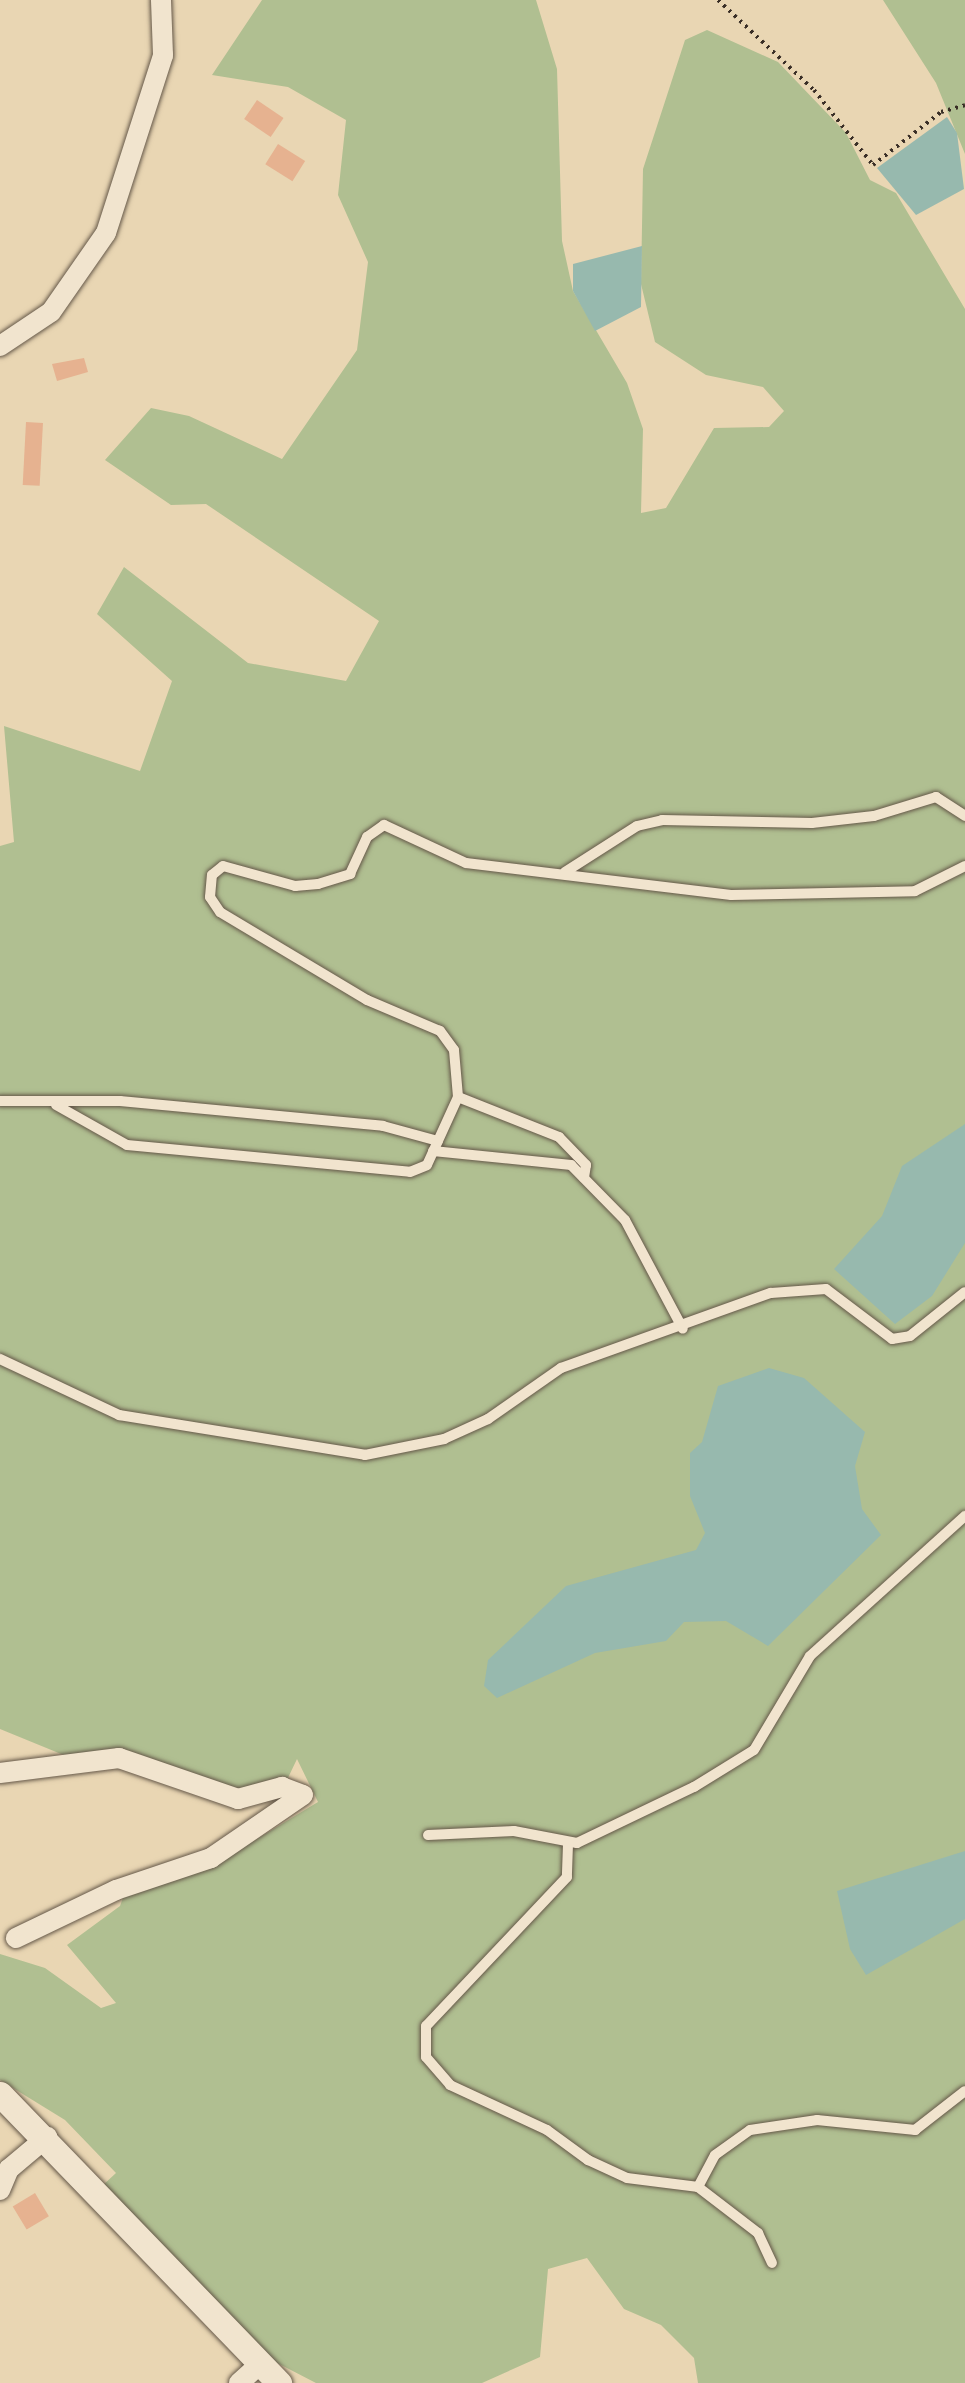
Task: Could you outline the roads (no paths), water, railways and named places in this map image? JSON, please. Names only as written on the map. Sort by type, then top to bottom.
[{"type":"street","points":[[0,346],[51,312],[106,233],[163,54],[161,0]]},
{"type":"street","points":[[0,1773],[118,1758],[238,1799],[282,1787],[303,1795],[211,1858],[116,1890],[16,1938]]},
{"type":"street","points":[[0,2094],[48,2136],[249,2374],[279,2383]]},
{"type":"street","points":[[0,2190],[9,2169],[48,2136]]},
{"type":"lane","points":[[564,872],[636,826],[662,820],[812,823],[874,816],[936,797],[965,816]]},
{"type":"lane","points":[[56,1105],[126,1144],[410,1172],[427,1165],[458,1097],[454,1050],[440,1031],[367,1000],[238,926],[210,898],[212,875],[223,866],[245,866],[295,886],[318,884],[350,874],[367,838],[384,825],[466,863],[796,897],[915,891],[965,866]]},
{"type":"lane","points":[[458,1097],[558,1137],[586,1165],[584,1178]]},
{"type":"lane","points":[[0,1101],[56,1105],[120,1102],[382,1126],[436,1146],[571,1164],[625,1220],[683,1329]]},
{"type":"lane","points":[[0,1359],[119,1414],[365,1455],[444,1439],[488,1420],[561,1368],[683,1329],[729,1306],[800,1287],[826,1289],[892,1339],[910,1336],[965,1292]]},
{"type":"lane","points":[[428,1835],[514,1831],[568,1844],[754,1750],[810,1656],[879,1586],[965,1516]]},
{"type":"lane","points":[[568,1844],[566,1877],[426,2026],[426,2058],[450,2085],[547,2130],[588,2160],[627,2178],[698,2187],[758,2233],[772,2263]]},
{"type":"lane","points":[[698,2187],[715,2155],[750,2130],[817,2120],[858,2130],[916,2130],[965,2091]]},
{"type":"water","points":[[947,117],[957,133],[964,189],[916,215],[877,168]]},
{"type":"water","points":[[642,246],[641,307],[595,331],[573,291],[573,264]]},
{"type":"water","points":[[965,1124],[965,1243],[932,1296],[895,1324],[834,1269],[882,1216],[902,1166]]},
{"type":"water","points":[[769,1368],[804,1378],[865,1432],[855,1466],[862,1509],[881,1535],[768,1646],[726,1621],[684,1622],[666,1641],[595,1653],[497,1698],[484,1686],[488,1660],[566,1586],[696,1550],[705,1533],[690,1496],[690,1453],[702,1442],[718,1386]]},
{"type":"water","points":[[965,1851],[965,1919],[866,1975],[850,1949],[837,1891]]}]
